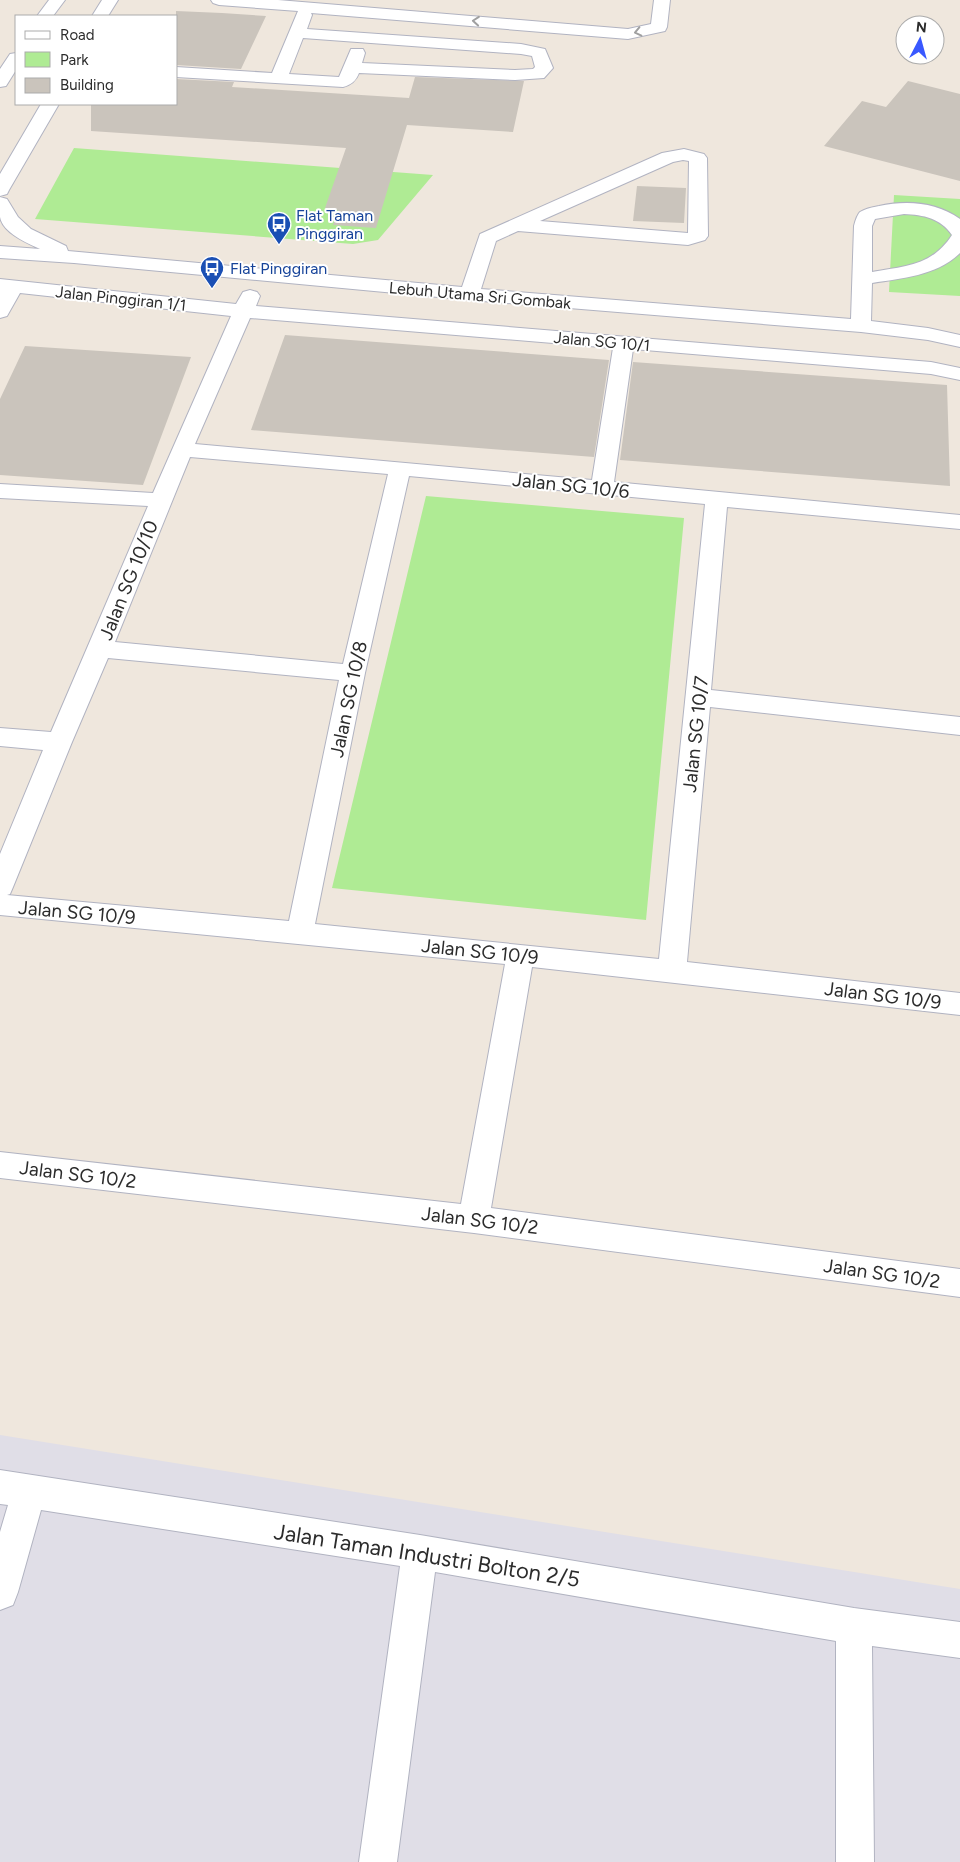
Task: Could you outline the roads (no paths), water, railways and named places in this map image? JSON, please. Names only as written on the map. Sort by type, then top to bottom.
[{"type":"street","points":[[46,15],[57,0]]},
{"type":"street","points":[[101,15],[110,0]]},
{"type":"street","points":[[219,0],[628,34],[659,27],[662,0]]},
{"type":"street","points":[[278,78],[307,7]]},
{"type":"street","points":[[298,33],[521,49],[540,53],[544,68],[538,74],[515,76],[352,68]]},
{"type":"street","points":[[178,72],[343,82],[349,77],[362,38]]},
{"type":"street","points":[[0,82],[15,60]]},
{"type":"street","points":[[0,190],[49,105]]},
{"type":"street","points":[[470,294],[487,238],[515,225],[668,157],[684,154],[698,158],[698,236],[688,239],[515,225]]},
{"type":"street","points":[[0,203],[15,227],[34,240],[74,256]]},
{"type":"street","points":[[861,326],[863,226],[867,216],[888,208],[903,208],[936,214],[950,219],[956,224],[960,233]]},
{"type":"street","points":[[862,279],[922,268],[942,261],[957,246],[960,237]]},
{"type":"street","name":"Lebuh Utama Sri Gombak","points":[[0,252],[74,256],[470,294],[861,326],[928,334],[960,341]]},
{"type":"street","name":"Jalan SG 10/10","points":[[0,887],[182,450],[261,274]]},
{"type":"street","points":[[0,312],[7,286]]},
{"type":"street","name":"Jalan Pinggiran 1/1","points":[[7,286],[243,311]]},
{"type":"street","name":"Jalan SG 10/1","points":[[243,311],[930,368],[960,374]]},
{"type":"street","points":[[602,488],[624,343]]},
{"type":"street","name":"Jalan SG 10/6","points":[[182,450],[400,468],[960,522]]},
{"type":"street","name":"Jalan SG 10/8","points":[[300,932],[352,674],[400,468]]},
{"type":"street","points":[[0,491],[161,500]]},
{"type":"street","name":"Jalan SG 10/7","points":[[672,970],[717,499]]},
{"type":"street","points":[[100,649],[352,674]]},
{"type":"street","points":[[698,697],[960,726]]},
{"type":"street","points":[[0,737],[59,742]]},
{"type":"street","name":"Jalan SG 10/9","points":[[0,905],[300,932],[520,956],[672,970],[960,1004]]},
{"type":"street","points":[[474,1219],[520,956]]},
{"type":"street","name":"Jalan SG 10/2","points":[[0,1165],[474,1219],[960,1283]]},
{"type":"street","points":[[0,1592],[14,1489]]},
{"type":"street","name":"Jalan Taman Industri Bolton 2/5","points":[[14,1489],[420,1552],[854,1626],[960,1640]]},
{"type":"street","points":[[378,1862],[420,1552]]},
{"type":"street","points":[[854,1626],[855,1862]]},
{"type":"place","name":"Flat Taman Pinggiran","points":[[279,245]]},
{"type":"place","name":"Flat Pinggiran","points":[[212,289]]}]
